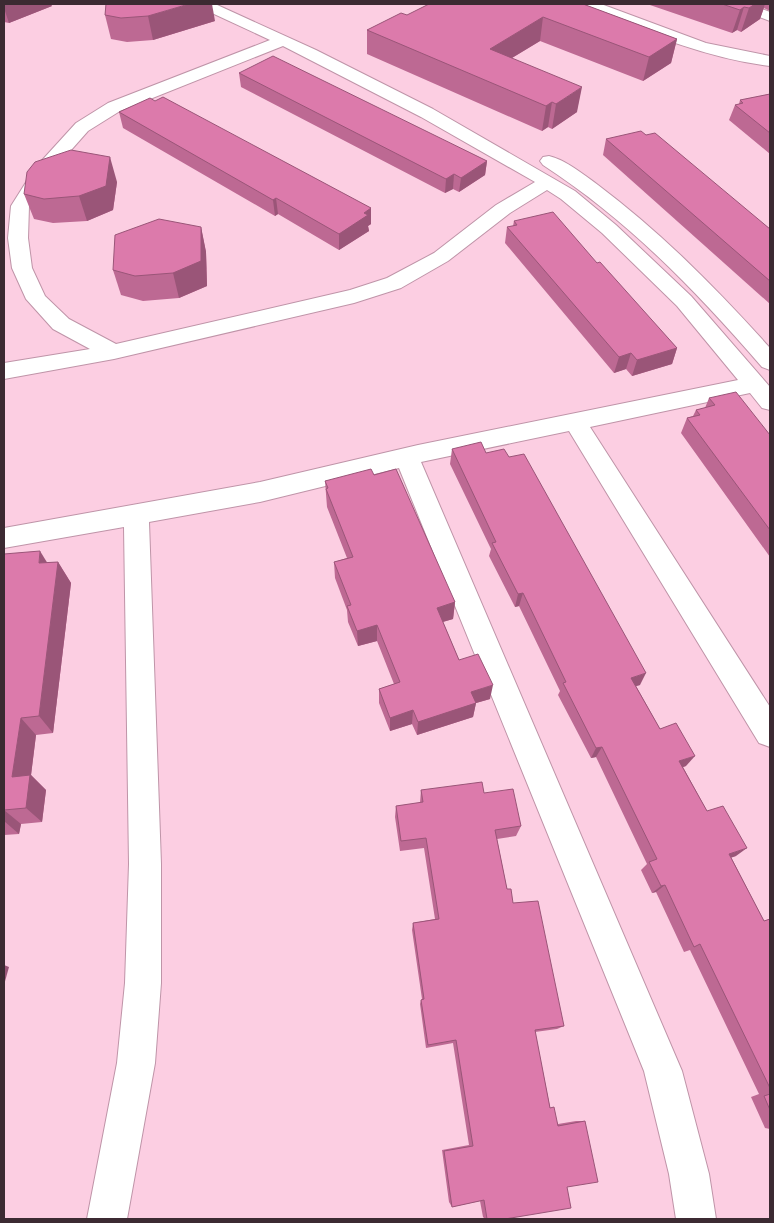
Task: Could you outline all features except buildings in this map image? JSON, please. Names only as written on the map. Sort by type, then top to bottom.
[{"type":"street","points":[[204,4],[427,113],[568,195],[609,228],[684,301],[763,393]]},
{"type":"street","points":[[235,4],[310,39],[498,134]]},
{"type":"street","points":[[589,4],[710,50],[742,58],[770,62]]},
{"type":"street","points":[[737,4],[770,16]]},
{"type":"street","points":[[114,352],[62,324],[36,299],[22,268],[18,238],[20,206],[41,172],[82,127],[114,107],[283,41]]},
{"type":"street","points":[[532,151],[581,180],[651,238],[693,277],[770,362]]},
{"type":"street","points":[[4,372],[114,352],[354,296],[394,283],[441,257],[503,209],[548,182]]},
{"type":"street","points":[[4,538],[260,492],[407,456],[575,422],[763,393]]},
{"type":"street","points":[[575,422],[770,733]]},
{"type":"street","points":[[407,456],[663,1071],[689,1174],[696,1219]]},
{"type":"street","points":[[107,1219],[136,1063],[143,983],[145,864],[136,513]]}]
